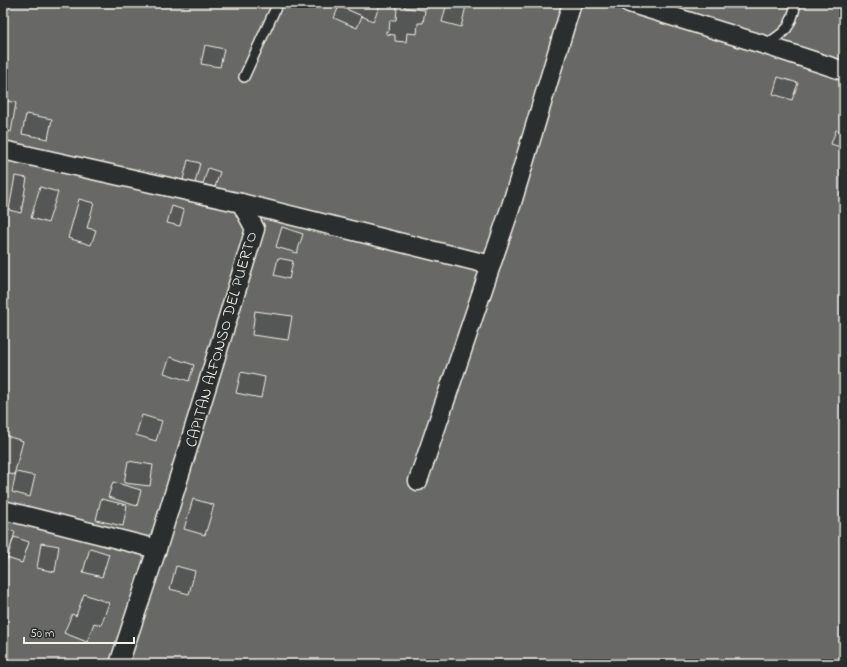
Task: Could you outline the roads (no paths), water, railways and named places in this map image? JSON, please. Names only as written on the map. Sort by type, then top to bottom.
[{"type":"street","points":[[418,481],[511,206],[572,3]]},
{"type":"street","points":[[629,3],[844,71]]},
{"type":"street","points":[[3,150],[241,204],[491,265]]},
{"type":"street","name":"CAPITAN ALFONSO DEL PUERTO","points":[[119,664],[157,549],[255,229],[241,204]]},
{"type":"street","points":[[3,510],[157,549]]},
{"type":"lane","points":[[244,77],[278,3]]},
{"type":"lane","points":[[765,45],[788,28],[793,17],[796,3]]}]
